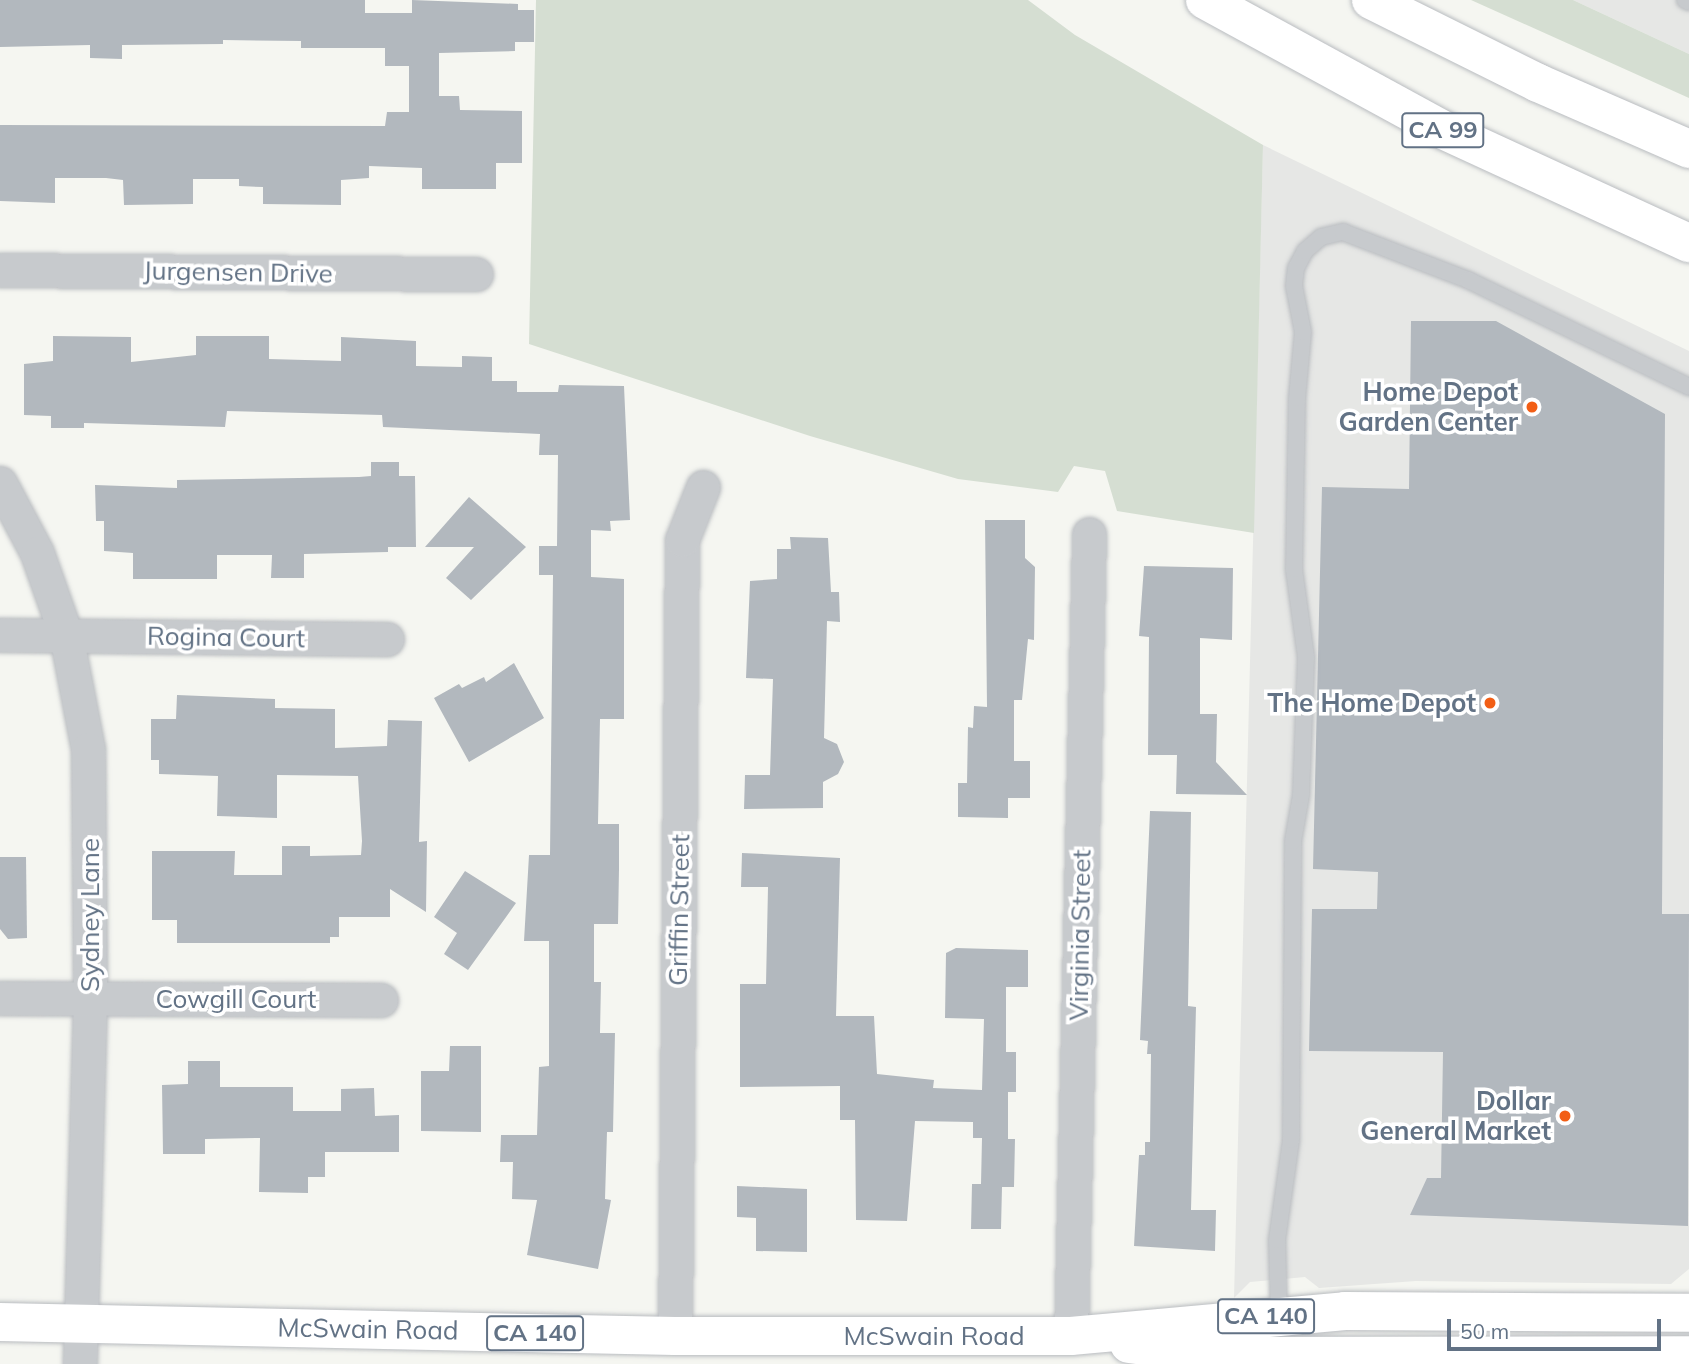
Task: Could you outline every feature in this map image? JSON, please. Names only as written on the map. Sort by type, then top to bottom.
[{"type":"main road","name":"CA 99","points":[[1205,0],[1443,130],[1689,243]]},
{"type":"main road","points":[[1371,0],[1538,83],[1689,149]]},
{"type":"main road","name":"McSwain Road","points":[[0,1322],[675,1336],[1071,1336],[1345,1311],[1689,1313]]},
{"type":"main road","name":"McSwain Road","points":[[1071,1336],[1218,1356],[1689,1355]]},
{"type":"street","name":"Jurgensen Drive","points":[[0,270],[476,275]]},
{"type":"street","name":"Sydney Lane","points":[[0,483],[37,553],[66,635],[88,749],[90,999],[80,1364]]},
{"type":"street","name":"Griffin Street","points":[[675,1336],[682,540],[703,487]]},
{"type":"street","name":"Virginia Street","points":[[1071,1336],[1089,534]]},
{"type":"street","name":"Rogina Court","points":[[0,635],[387,639]]},
{"type":"street","name":"Cowgill Court","points":[[0,998],[381,1000]]},
{"type":"lane","points":[[1279,1316],[1277,1240],[1291,1140],[1293,841],[1301,794],[1306,657],[1294,569],[1297,398],[1304,332],[1294,286],[1296,268],[1305,251],[1321,237],[1343,232],[1468,280],[1689,387]]},
{"type":"shaded area","points":[[536,0],[1028,0],[1075,35],[1263,145],[1254,533],[1117,511],[1105,471],[1074,466],[1058,492],[958,479],[810,436],[529,344]]},
{"type":"shaded area","points":[[1471,0],[1573,0],[1689,54],[1689,98]]},
{"type":"shaded area","points":[[1573,0],[1689,0],[1689,54]]},
{"type":"shaded area","points":[[1263,145],[1689,351],[1689,1269],[1671,1284],[1416,1281],[1319,1288],[1305,1277],[1250,1282],[1234,1298]]},
{"type":"building","points":[[0,0],[365,0],[365,13],[412,13],[412,0],[518,4],[518,10],[534,10],[534,42],[515,42],[515,51],[439,53],[439,96],[459,96],[460,110],[522,111],[522,163],[496,163],[496,189],[422,189],[422,168],[369,166],[369,178],[341,180],[341,205],[263,204],[263,187],[239,186],[239,179],[193,179],[193,204],[124,205],[123,180],[106,178],[55,178],[55,203],[0,201],[0,125],[385,126],[387,112],[409,112],[409,66],[385,66],[385,48],[301,48],[301,41],[223,40],[223,44],[122,45],[122,59],[90,58],[90,45],[0,47]]},
{"type":"building","name":"The Home Depot","points":[[1411,321],[1496,321],[1665,414],[1662,914],[1689,914],[1688,1226],[1410,1215],[1427,1178],[1441,1178],[1443,1052],[1309,1051],[1312,909],[1377,909],[1378,872],[1313,869],[1322,487],[1409,489]]},
{"type":"building","points":[[53,336],[131,337],[131,362],[196,355],[196,336],[269,336],[269,359],[341,361],[341,337],[416,341],[416,366],[462,367],[462,356],[492,357],[492,381],[517,381],[517,392],[558,392],[559,385],[624,386],[630,520],[610,521],[611,531],[591,530],[591,577],[624,579],[624,719],[600,719],[598,824],[619,824],[619,869],[618,924],[594,924],[594,982],[601,982],[600,1033],[615,1033],[613,1132],[607,1132],[605,1199],[611,1200],[598,1269],[527,1255],[537,1200],[512,1199],[513,1162],[500,1162],[501,1135],[537,1135],[539,1067],[549,1066],[549,941],[524,941],[529,855],[550,855],[553,575],[539,575],[539,546],[557,546],[558,455],[539,455],[540,434],[383,427],[382,415],[227,411],[225,427],[84,423],[84,428],[51,428],[51,416],[24,415],[24,364],[53,361]]},
{"type":"building","points":[[371,462],[399,462],[399,476],[415,476],[416,547],[388,547],[388,552],[304,554],[304,578],[271,578],[272,555],[217,555],[217,579],[133,579],[133,553],[104,551],[104,521],[96,521],[95,485],[177,488],[177,480],[371,476]]},
{"type":"building","points":[[469,497],[526,547],[471,600],[446,578],[474,547],[425,547]]},
{"type":"building","points":[[985,520],[1025,520],[1025,558],[1035,567],[1034,640],[1028,639],[1022,700],[1014,700],[1014,761],[1030,761],[1030,798],[1008,798],[1008,818],[958,817],[958,783],[967,783],[968,727],[973,728],[974,706],[987,707]]},
{"type":"building","points":[[790,537],[828,538],[831,592],[839,592],[840,622],[827,621],[824,738],[837,744],[844,762],[838,774],[823,782],[823,808],[744,809],[745,775],[770,775],[773,679],[746,678],[750,581],[777,579],[777,549],[791,549]]},
{"type":"building","points":[[1144,566],[1233,568],[1232,640],[1200,638],[1200,714],[1217,714],[1216,762],[1247,795],[1176,794],[1177,755],[1148,755],[1149,637],[1139,636]]},
{"type":"building","points":[[514,663],[544,718],[469,762],[434,698],[459,684],[462,688],[484,677],[486,682]]},
{"type":"building","points":[[177,695],[275,699],[275,708],[335,709],[335,748],[387,746],[388,720],[422,721],[419,842],[427,841],[426,912],[390,889],[390,917],[339,917],[339,937],[330,937],[330,943],[177,943],[177,920],[152,920],[152,851],[235,851],[234,875],[282,875],[282,846],[310,846],[310,856],[361,855],[362,841],[358,776],[277,775],[277,818],[217,816],[218,776],[159,774],[159,760],[151,760],[151,719],[176,719]]},
{"type":"building","points":[[1150,811],[1191,812],[1188,1006],[1196,1007],[1191,1210],[1216,1210],[1215,1251],[1134,1246],[1139,1155],[1145,1155],[1145,1142],[1150,1142],[1151,1054],[1147,1054],[1148,1041],[1140,1040]]},
{"type":"building","points":[[742,853],[840,858],[836,1016],[874,1016],[877,1074],[934,1080],[933,1088],[982,1090],[984,1019],[945,1018],[946,953],[956,948],[1028,950],[1028,987],[1006,987],[1006,1052],[1016,1052],[1016,1092],[1008,1092],[1008,1139],[1015,1139],[1014,1187],[1002,1187],[1001,1229],[971,1229],[972,1184],[981,1184],[982,1138],[973,1138],[973,1122],[915,1121],[907,1221],[856,1220],[855,1120],[840,1120],[840,1086],[740,1087],[740,984],[766,984],[768,887],[741,887]]},
{"type":"building","points":[[0,857],[26,857],[27,938],[8,939],[0,929]]},
{"type":"building","points":[[465,871],[516,903],[468,970],[444,954],[457,933],[434,917]]},
{"type":"building","points":[[450,1046],[481,1046],[481,1132],[421,1131],[421,1071],[449,1071]]},
{"type":"building","points":[[188,1061],[220,1061],[220,1087],[293,1087],[293,1111],[341,1111],[341,1089],[374,1088],[375,1116],[399,1115],[399,1152],[325,1152],[325,1177],[308,1177],[308,1193],[259,1192],[260,1138],[205,1139],[205,1154],[163,1154],[162,1085],[188,1084]]},
{"type":"building","points":[[737,1186],[807,1189],[807,1252],[756,1251],[756,1218],[737,1217]]},
{"type":"place","name":"Home Depot Garden Center","points":[[1532,407]]},
{"type":"place","name":"The Home Depot","points":[[1490,703]]},
{"type":"place","name":"Dollar General Market","points":[[1565,1116]]}]
